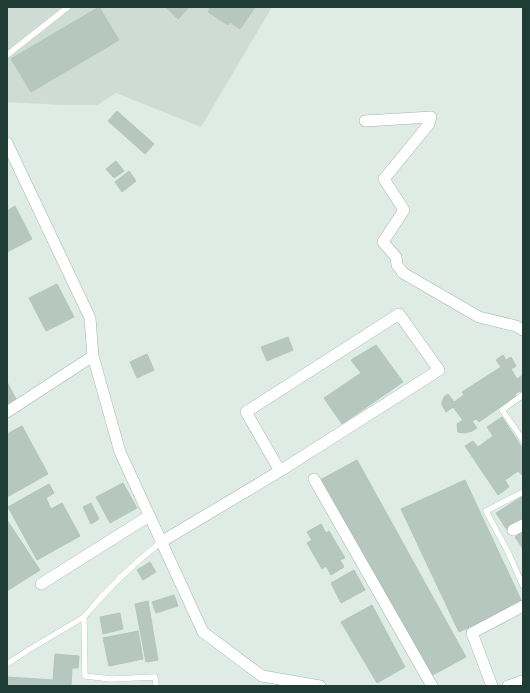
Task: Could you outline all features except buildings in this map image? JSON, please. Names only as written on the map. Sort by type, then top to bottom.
[{"type":"street","points":[[365,121],[431,117],[429,124],[384,179],[404,210],[383,242],[396,257],[397,265],[403,273],[479,317],[516,326],[523,330]]},
{"type":"street","points":[[7,143],[90,318],[93,356],[120,452],[203,632],[262,676],[320,686]]},
{"type":"street","points":[[161,542],[280,471],[439,370],[399,314],[246,412],[280,471]]},
{"type":"street","points":[[7,412],[93,356]]},
{"type":"street","points":[[314,479],[432,686]]},
{"type":"street","points":[[41,584],[150,516]]},
{"type":"street","points":[[492,686],[472,633],[523,606]]},
{"type":"street","points":[[508,686],[523,681]]},
{"type":"lane","points":[[7,55],[68,7]]},
{"type":"lane","points":[[523,395],[502,410],[523,440]]},
{"type":"lane","points":[[523,492],[486,511],[509,554],[523,586]]},
{"type":"lane","points":[[7,664],[35,645],[84,617],[96,602],[136,562],[161,542]]},
{"type":"lane","points":[[84,617],[85,676],[111,679],[155,677],[156,686]]},
{"type":"shaded area","points":[[7,7],[272,7],[201,127],[116,93],[97,105],[7,102]]}]
